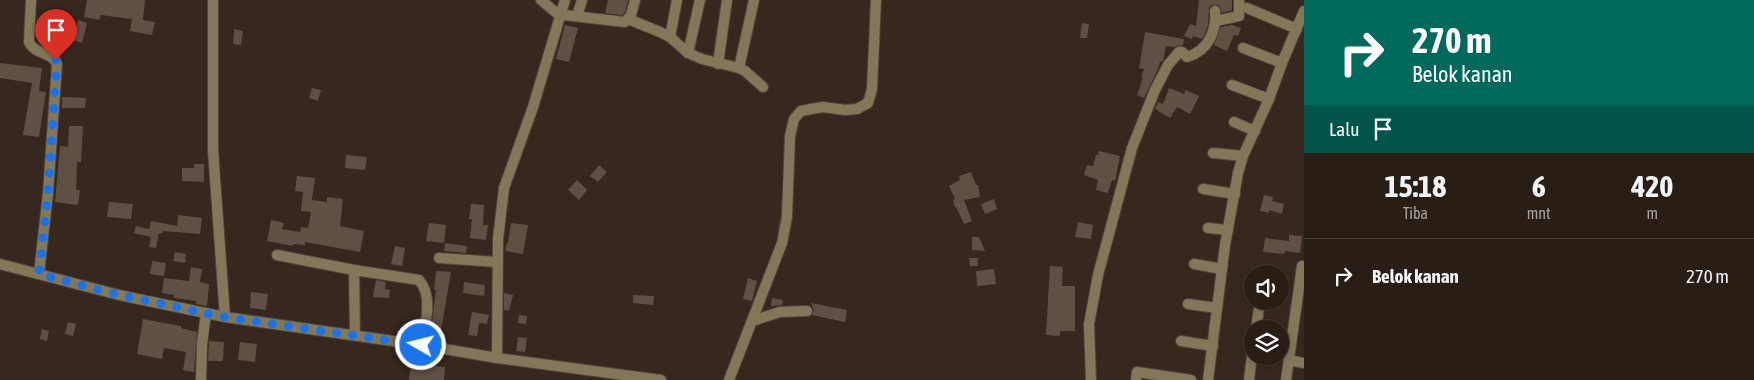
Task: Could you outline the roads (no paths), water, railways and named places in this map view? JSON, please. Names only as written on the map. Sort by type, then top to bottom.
[{"type":"street","points":[[31,0],[29,42],[35,50],[50,56],[56,60],[57,64],[48,193],[39,274]]},
{"type":"street","points":[[213,0],[213,150],[224,317]]},
{"type":"street","points":[[541,0],[560,16],[577,16],[625,22],[631,15],[635,0]]},
{"type":"street","points":[[498,358],[498,223],[504,188],[533,107],[565,0]]},
{"type":"street","points":[[577,16],[582,0]]},
{"type":"street","points":[[670,38],[677,0]]},
{"type":"street","points":[[688,53],[700,0]]},
{"type":"street","points":[[718,64],[727,0]]},
{"type":"street","points":[[738,68],[754,0]]},
{"type":"street","points":[[729,380],[782,244],[787,217],[790,136],[794,119],[802,111],[811,109],[858,110],[868,103],[872,89],[876,0]]},
{"type":"street","points":[[1091,380],[1089,324],[1098,275],[1132,148],[1155,90],[1168,65],[1179,52],[1182,52],[1187,57],[1207,46],[1216,26],[1216,16],[1239,16],[1239,0]]},
{"type":"street","points":[[1247,8],[1297,29]]},
{"type":"street","points":[[1208,380],[1228,230],[1243,156],[1269,99],[1304,11]]},
{"type":"street","points":[[628,19],[670,38],[688,53],[718,64],[738,68],[750,75],[763,87]]},
{"type":"street","points":[[1243,48],[1282,63]]},
{"type":"street","points":[[1232,85],[1269,99]]},
{"type":"street","points":[[1234,122],[1255,131]]},
{"type":"street","points":[[1213,153],[1243,156]]},
{"type":"street","points":[[1203,189],[1235,194]]},
{"type":"street","points":[[1208,228],[1228,230]]},
{"type":"street","points":[[277,255],[419,280],[427,294],[427,310],[421,345]]},
{"type":"street","points":[[439,258],[497,262]]},
{"type":"street","points":[[0,264],[119,295],[224,317],[661,380]]},
{"type":"street","points":[[1194,264],[1222,269]]},
{"type":"street","points":[[1302,266],[1299,327],[1289,360],[1304,363]]},
{"type":"street","points":[[354,270],[355,335]]},
{"type":"street","points":[[1188,304],[1217,308]]},
{"type":"street","points":[[752,321],[780,312],[807,310]]},
{"type":"street","points":[[201,380],[202,344],[206,313]]},
{"type":"street","points":[[1181,341],[1213,346]]},
{"type":"street","points":[[1249,380],[1251,365]]},
{"type":"street","points":[[1286,380],[1288,365]]},
{"type":"street","points":[[1136,380],[1137,372],[1191,380]]}]
